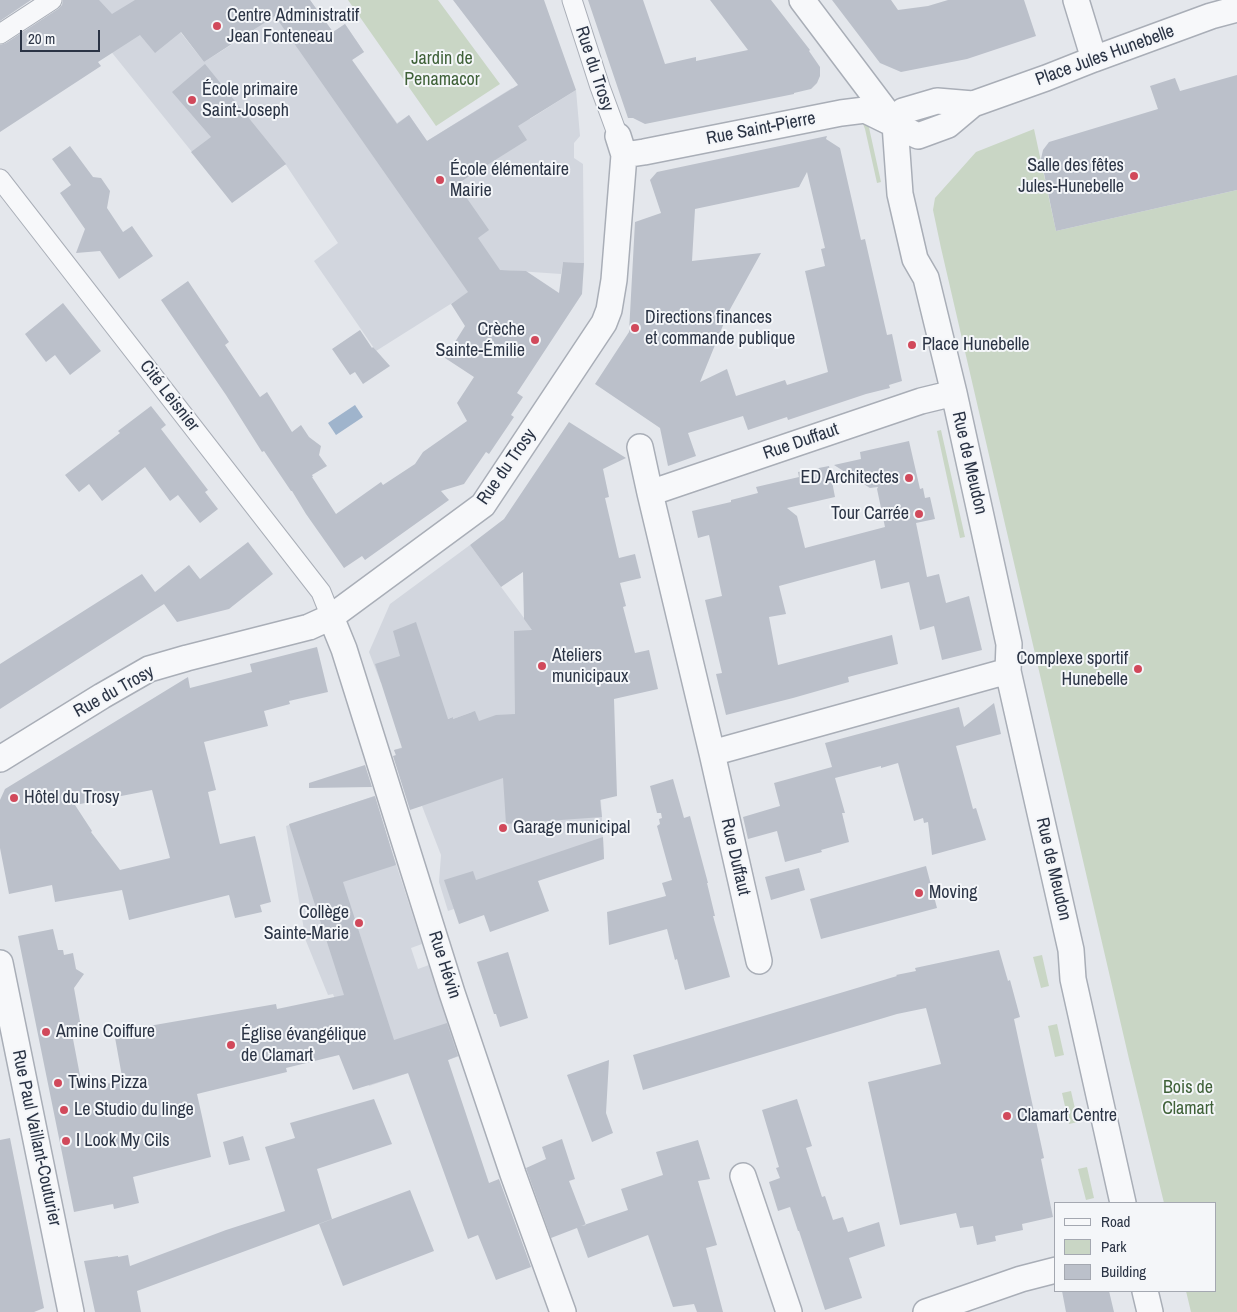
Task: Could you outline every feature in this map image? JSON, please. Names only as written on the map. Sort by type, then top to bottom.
[{"type":"street","points":[[0,34],[52,0]]},
{"type":"street","name":"Rue du Trosy","points":[[0,759],[149,669],[309,627],[331,617],[483,505],[604,323],[609,310],[614,280],[621,146],[572,0]]},
{"type":"street","points":[[802,0],[895,124]]},
{"type":"street","points":[[1076,0],[1094,59]]},
{"type":"street","name":"Place Jules Hunebelle","points":[[895,124],[903,111],[937,100],[973,104],[1237,8]]},
{"type":"street","name":"Rue Saint-Pierre","points":[[621,146],[644,152],[841,113],[865,110],[895,124]]},
{"type":"street","name":"Rue de Meudon","points":[[895,124],[900,194],[915,259],[926,278],[947,395],[1009,644],[1008,671],[1071,950],[1073,979],[1123,1202]]},
{"type":"street","name":"Cité Leisnier","points":[[0,179],[321,592],[331,617]]},
{"type":"street","name":"Rue Duffaut","points":[[650,493],[947,395]]},
{"type":"street","name":"Rue Duffaut","points":[[640,448],[759,961]]},
{"type":"street","name":"Rue Hévin","points":[[331,617],[344,649],[452,993],[563,1312]]},
{"type":"street","points":[[712,753],[1008,671]]},
{"type":"street","name":"Rue de Meudon","points":[[1071,950],[1085,976],[1134,1202]]},
{"type":"street","name":"Rue Paul Vaillant-Couturier","points":[[0,963],[72,1312]]},
{"type":"street","points":[[743,1176],[789,1312]]},
{"type":"street","points":[[926,1312],[1021,1279],[1054,1271]]},
{"type":"street","points":[[1145,1292],[1150,1312]]},
{"type":"shaded area","name":"École élémentaire Mairie","points":[[84,0],[155,0],[204,62],[297,0],[310,0],[333,32],[345,24],[364,52],[352,60],[397,123],[409,115],[427,141],[512,88],[530,119],[576,90],[580,136],[574,143],[574,158],[583,164],[584,263],[563,262],[561,274],[503,270],[502,273],[376,351],[314,261],[338,243],[286,165],[192,152],[109,49]]},
{"type":"shaded area","points":[[470,545],[524,618],[562,591],[590,590],[604,858],[448,911],[439,882],[441,855],[422,806],[414,808],[394,750],[474,723],[472,712],[453,719],[453,717],[447,719],[402,673],[381,683],[369,652],[390,604]]},
{"type":"shaded area","name":"Collège Sainte-Marie","points":[[374,796],[422,944],[411,948],[418,969],[429,965],[460,1056],[369,1086],[333,994],[328,995],[306,941],[286,826]]},
{"type":"green space","name":"Jardin de Penamacor","points":[[348,0],[438,0],[500,84],[436,126]]},
{"type":"green space","points":[[857,122],[868,123],[881,182],[877,183],[863,124]]},
{"type":"green space","name":"Complexe sportif Hunebelle","points":[[1034,129],[1056,231],[1237,190],[1237,1312],[1191,1312],[1186,1292],[1217,1292],[1217,1202],[1164,1202],[941,248],[933,210],[935,198],[976,152]]},
{"type":"green space","points":[[941,430],[965,537],[960,538],[937,431]]},
{"type":"green space","points":[[1042,955],[1049,986],[1041,988],[1033,957]]},
{"type":"green space","points":[[1057,1024],[1064,1055],[1055,1057],[1048,1026]]},
{"type":"green space","points":[[1071,1091],[1078,1122],[1069,1124],[1062,1093]]},
{"type":"green space","points":[[1087,1167],[1094,1198],[1086,1200],[1078,1169]]},
{"type":"water","points":[[355,405],[363,417],[336,435],[328,423]]},
{"type":"building","points":[[0,0],[31,0],[0,21]]},
{"type":"building","points":[[63,0],[99,0],[112,14],[135,0],[310,0],[333,32],[345,24],[364,52],[352,60],[397,124],[409,115],[427,141],[518,85],[453,0],[544,0],[576,90],[518,126],[527,140],[457,184],[489,230],[478,238],[500,270],[526,271],[559,293],[563,262],[584,263],[582,294],[517,393],[523,397],[511,415],[514,417],[489,454],[486,452],[464,484],[441,491],[449,500],[365,560],[362,556],[344,568],[264,451],[262,452],[226,395],[161,300],[188,281],[229,342],[225,345],[260,397],[267,392],[292,432],[301,425],[309,437],[321,446],[319,455],[327,466],[312,475],[312,477],[336,514],[381,482],[383,485],[415,464],[423,452],[467,421],[457,403],[474,377],[445,358],[465,326],[451,304],[468,292],[275,16],[204,62],[181,32],[155,53],[140,35],[98,62],[101,66],[0,132],[0,45],[58,9],[62,5]]},
{"type":"building","points":[[588,0],[643,0],[665,64],[696,57],[696,61],[748,50],[710,0],[771,0],[810,50],[820,67],[820,76],[817,83],[811,89],[794,94],[645,124],[633,118],[628,118]]},
{"type":"building","points":[[832,0],[891,0],[898,10],[928,6],[948,0],[1024,0],[1036,36],[967,59],[901,72],[880,63]]},
{"type":"building","points":[[205,64],[286,164],[232,203],[191,152],[211,137],[172,92]]},
{"type":"building","points":[[1237,75],[1237,190],[1056,231],[1041,159],[1043,150],[1049,142],[1158,109],[1150,86],[1175,78],[1180,91]]},
{"type":"building","points":[[827,136],[826,139],[840,148],[861,240],[865,239],[887,335],[892,334],[902,381],[889,385],[890,388],[788,420],[787,417],[748,430],[743,416],[688,433],[696,456],[668,466],[660,428],[595,384],[629,332],[635,222],[661,213],[650,180],[657,172]],"holes":[[[807,172],[825,248],[821,249],[825,266],[805,271],[828,372],[787,385],[785,380],[736,396],[727,369],[700,382],[728,313],[761,253],[692,261],[695,209],[799,187]]]},
{"type":"building","points":[[70,146],[93,177],[101,178],[110,191],[107,208],[123,232],[132,226],[153,256],[119,279],[100,251],[76,253],[85,229],[60,193],[71,185],[52,159]]},
{"type":"building","points":[[63,303],[101,351],[70,375],[55,355],[46,362],[25,334]]},
{"type":"building","points":[[360,330],[372,348],[390,366],[363,384],[355,372],[350,375],[332,349]]},
{"type":"building","points":[[151,406],[166,425],[161,429],[208,490],[205,492],[218,509],[200,523],[178,495],[170,501],[145,467],[102,501],[89,484],[79,492],[65,475],[120,433],[118,431]]},
{"type":"building","points":[[569,422],[626,458],[603,469],[609,497],[605,498],[619,558],[635,554],[641,578],[620,583],[626,606],[623,607],[635,653],[649,650],[658,689],[614,699],[617,796],[600,800],[602,817],[506,824],[503,778],[410,810],[393,756],[396,755],[394,750],[402,748],[375,664],[400,656],[393,631],[416,622],[448,719],[475,711],[479,721],[496,715],[515,714],[514,631],[532,630],[524,619],[523,572],[501,587],[470,545],[504,519]]},
{"type":"building","points":[[909,441],[920,489],[923,488],[925,498],[930,497],[935,519],[916,523],[927,577],[939,574],[946,603],[969,596],[982,650],[942,660],[934,626],[920,630],[909,582],[881,589],[875,560],[779,586],[786,614],[769,617],[778,665],[892,635],[898,664],[848,677],[849,682],[726,715],[716,674],[722,673],[705,600],[722,596],[709,535],[698,538],[692,511],[731,502],[731,500],[758,493],[756,487],[799,477],[798,472],[829,466],[835,497],[787,508],[797,516],[805,548],[885,527],[878,487],[870,488],[834,465],[861,459],[860,452]]},
{"type":"building","points":[[248,542],[273,574],[229,609],[177,622],[164,604],[0,709],[0,664],[142,574],[155,592],[189,565],[200,579]]},
{"type":"building","points":[[317,647],[328,692],[289,701],[290,704],[264,711],[268,726],[204,742],[216,790],[208,792],[220,844],[255,836],[271,902],[260,905],[262,912],[235,918],[229,895],[129,920],[122,890],[55,902],[52,885],[9,894],[0,848],[0,800],[5,789],[188,677],[190,688],[252,672],[250,664]],"holes":[[[152,790],[170,858],[120,870],[91,832],[75,805]]]},
{"type":"building","points":[[994,703],[1001,734],[956,746],[973,809],[976,808],[986,840],[932,855],[928,822],[924,823],[923,818],[914,821],[898,763],[835,778],[845,813],[842,813],[849,842],[785,862],[777,831],[748,839],[743,817],[780,806],[774,783],[832,767],[825,743],[959,707],[964,727]]},
{"type":"building","points":[[365,765],[372,787],[309,788],[309,783]]},
{"type":"building","points":[[673,779],[684,818],[690,816],[708,883],[715,916],[713,916],[730,977],[685,990],[667,929],[609,945],[607,912],[666,896],[662,883],[672,880],[657,826],[660,824],[659,819],[662,818],[661,813],[657,813],[650,786]]},
{"type":"building","points":[[375,796],[396,865],[343,882],[394,1040],[447,1023],[458,1056],[448,1060],[489,1183],[499,1179],[531,1267],[496,1280],[478,1235],[468,1239],[408,1073],[353,1090],[339,1055],[286,1068],[287,1072],[197,1094],[211,1157],[133,1177],[139,1203],[114,1209],[113,1204],[74,1212],[18,936],[53,929],[58,950],[63,950],[64,955],[73,953],[76,969],[84,974],[74,988],[83,1038],[73,1039],[82,1086],[123,1082],[114,1032],[276,1004],[277,1009],[344,995],[289,824]]},
{"type":"building","points":[[603,837],[604,859],[538,881],[549,911],[490,932],[484,915],[459,924],[444,880],[473,871],[476,880]]},
{"type":"building","points":[[926,866],[937,908],[821,939],[810,899]]},
{"type":"building","points":[[799,868],[805,890],[771,900],[765,877]]},
{"type":"building","points":[[999,950],[1008,981],[1010,980],[1020,1017],[1014,1019],[1044,1158],[1041,1159],[1053,1217],[1022,1224],[1023,1230],[995,1236],[996,1241],[977,1245],[973,1226],[960,1228],[956,1213],[900,1225],[868,1082],[941,1064],[926,1008],[897,1014],[643,1090],[633,1055],[896,975],[916,971],[915,968]]},
{"type":"building","points":[[508,952],[528,1018],[500,1027],[477,962]]},
{"type":"building","points":[[609,1060],[606,1113],[613,1133],[592,1142],[567,1075]]},
{"type":"building","points":[[374,1099],[392,1144],[317,1169],[332,1219],[137,1291],[141,1312],[95,1312],[84,1261],[128,1255],[130,1266],[226,1230],[285,1211],[265,1147],[295,1138],[290,1123]]},
{"type":"building","points":[[797,1099],[812,1146],[806,1148],[822,1197],[825,1196],[833,1220],[843,1217],[848,1232],[879,1222],[885,1246],[849,1258],[862,1298],[825,1310],[790,1207],[778,1211],[769,1182],[780,1178],[776,1168],[779,1167],[762,1110]]},
{"type":"building","points":[[243,1136],[250,1160],[229,1165],[223,1142]]},
{"type":"building","points":[[10,1138],[44,1308],[34,1312],[0,1312],[0,1140]]},
{"type":"building","points":[[562,1139],[575,1179],[569,1181],[586,1224],[628,1210],[621,1189],[663,1175],[656,1152],[698,1140],[710,1179],[698,1181],[717,1245],[706,1248],[723,1312],[697,1312],[694,1304],[673,1307],[648,1235],[588,1258],[577,1228],[551,1238],[526,1168],[546,1159],[542,1147]]},
{"type":"building","points":[[410,1190],[434,1251],[343,1286],[319,1224]]},
{"type":"building","points":[[1062,1292],[1109,1292],[1114,1312],[1066,1312]]},
{"type":"place","name":"Centre Administratif Jean Fonteneau","points":[[217,26]]},
{"type":"place","name":"École primaire Saint-Joseph","points":[[192,100]]},
{"type":"place","name":"Salle des fêtes Jules-Hunebelle","points":[[1134,176]]},
{"type":"place","name":"École élémentaire Mairie","points":[[440,180]]},
{"type":"place","name":"Directions finances et commande publique","points":[[635,328]]},
{"type":"place","name":"Crèche Sainte-Émilie","points":[[535,340]]},
{"type":"place","name":"Place Hunebelle","points":[[912,345]]},
{"type":"place","name":"ED Architectes","points":[[909,478]]},
{"type":"place","name":"Tour Carrée","points":[[919,514]]},
{"type":"place","name":"Ateliers municipaux","points":[[542,666]]},
{"type":"place","name":"Complexe sportif Hunebelle","points":[[1138,669]]},
{"type":"place","name":"Hôtel du Trosy","points":[[14,798]]},
{"type":"place","name":"Garage municipal","points":[[503,828]]},
{"type":"place","name":"Moving","points":[[919,893]]},
{"type":"place","name":"Collège Sainte-Marie","points":[[359,923]]},
{"type":"place","name":"Amine Coiffure","points":[[46,1032]]},
{"type":"place","name":"Église évangélique de Clamart","points":[[231,1045]]},
{"type":"place","name":"Twins Pizza","points":[[58,1083]]},
{"type":"place","name":"Le Studio du linge","points":[[64,1110]]},
{"type":"place","name":"Clamart Centre","points":[[1007,1116]]},
{"type":"place","name":"I Look My Cils","points":[[66,1141]]},
{"type":"park label","name":"Bois de Clamart","points":[[1188,1098]]}]
